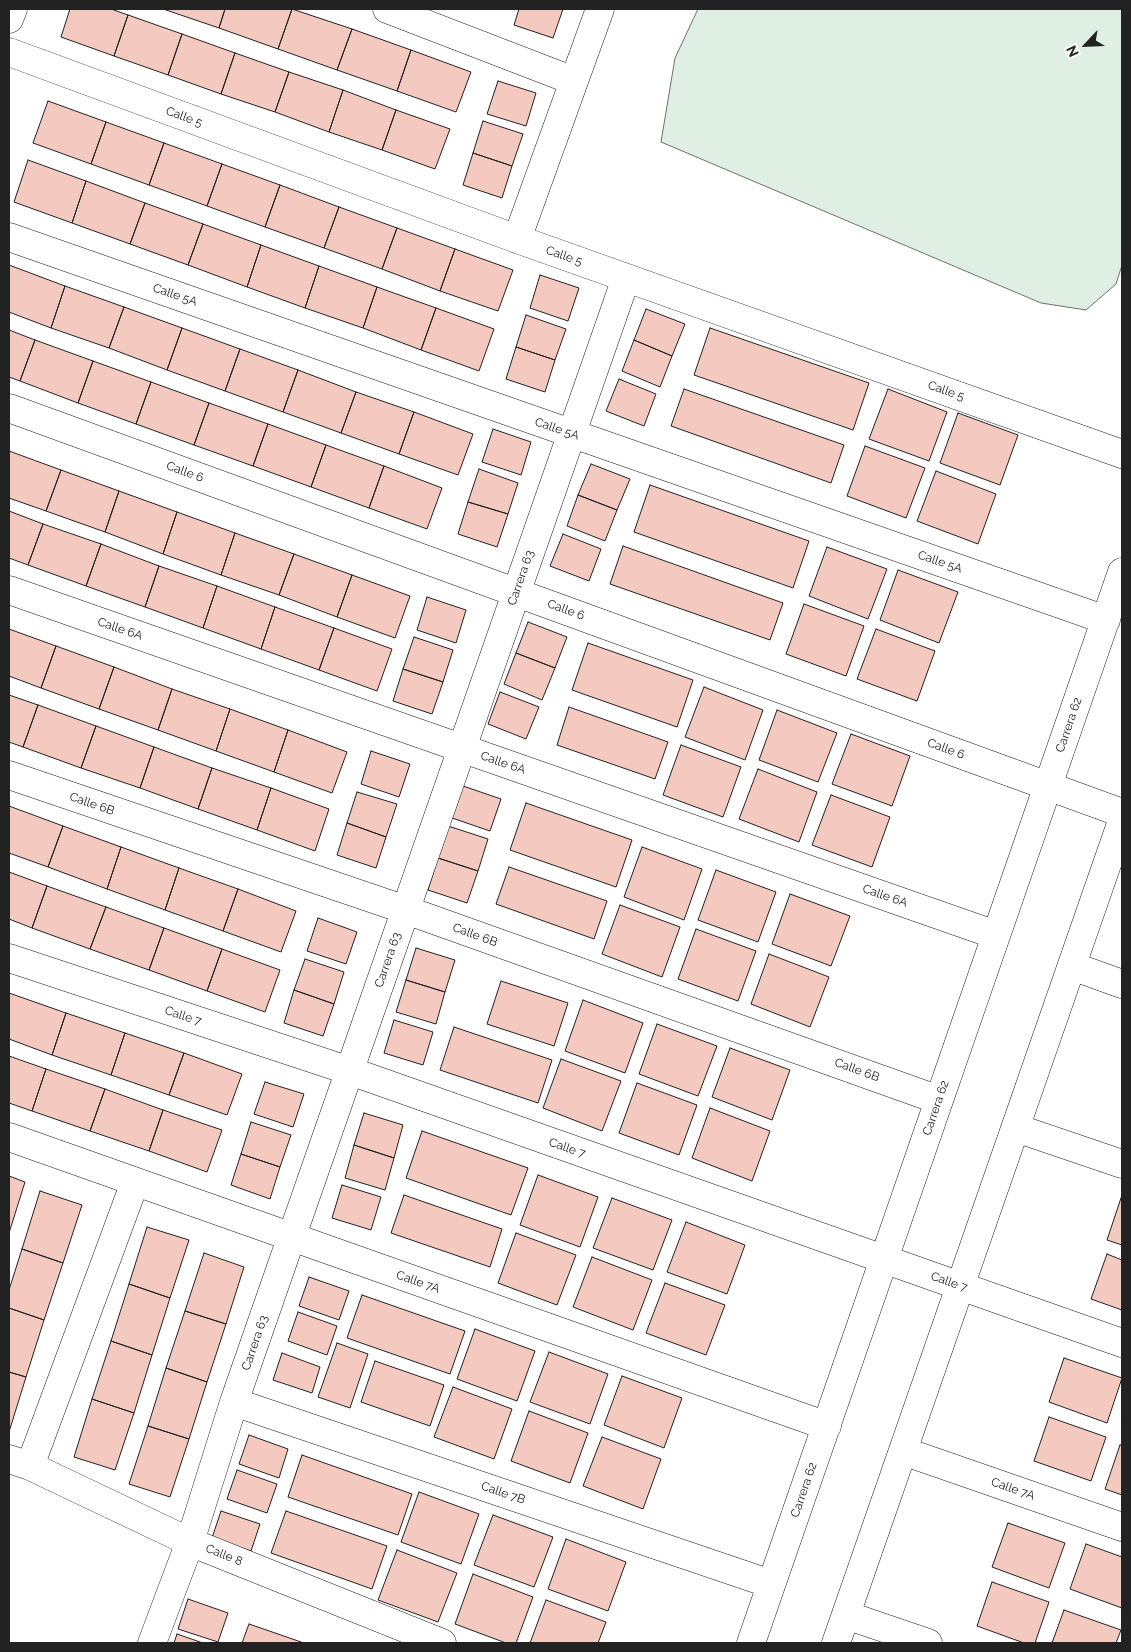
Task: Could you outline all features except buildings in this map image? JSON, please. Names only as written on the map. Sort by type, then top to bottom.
[{"type":"street","points":[[9,19],[12,9]]},
{"type":"street","points":[[387,9],[574,81]]},
{"type":"street","points":[[517,240],[600,9]]},
{"type":"street","name":"Calle 5","points":[[9,52],[517,240],[1122,454]]},
{"type":"street","name":"Calle 5A","points":[[9,237],[1106,620]]},
{"type":"street","name":"Carrera 63","points":[[152,1643],[190,1542],[234,1402],[626,278]]},
{"type":"street","name":"Calle 6","points":[[9,408],[1122,813]]},
{"type":"street","name":"Carrera 62","points":[[751,1643],[1122,572]]},
{"type":"street","name":"Calle 6A","points":[[9,590],[996,935]]},
{"type":"street","name":"Calle 6B","points":[[9,776],[406,910],[939,1100]]},
{"type":"street","points":[[836,1643],[1122,821]]},
{"type":"street","name":"Calle 7","points":[[9,958],[350,1072],[1122,1343]]},
{"type":"street","points":[[1072,966],[1122,984]]},
{"type":"street","points":[[1016,1128],[1122,1164]]},
{"type":"street","name":"Calle 7A","points":[[9,1137],[827,1426]]},
{"type":"street","points":[[19,1462],[135,1182]]},
{"type":"street","name":"Calle 7B","points":[[234,1402],[771,1584]]},
{"type":"street","name":"Calle 7A","points":[[903,1451],[1122,1527]]},
{"type":"street","name":"Calle 8","points":[[19,1462],[190,1542],[442,1643]]},
{"type":"street","points":[[846,1615],[928,1643]]},
{"type":"green space","points":[[698,9],[1122,9],[1122,265],[1116,284],[1086,310],[1041,303],[661,142],[675,58]]}]
